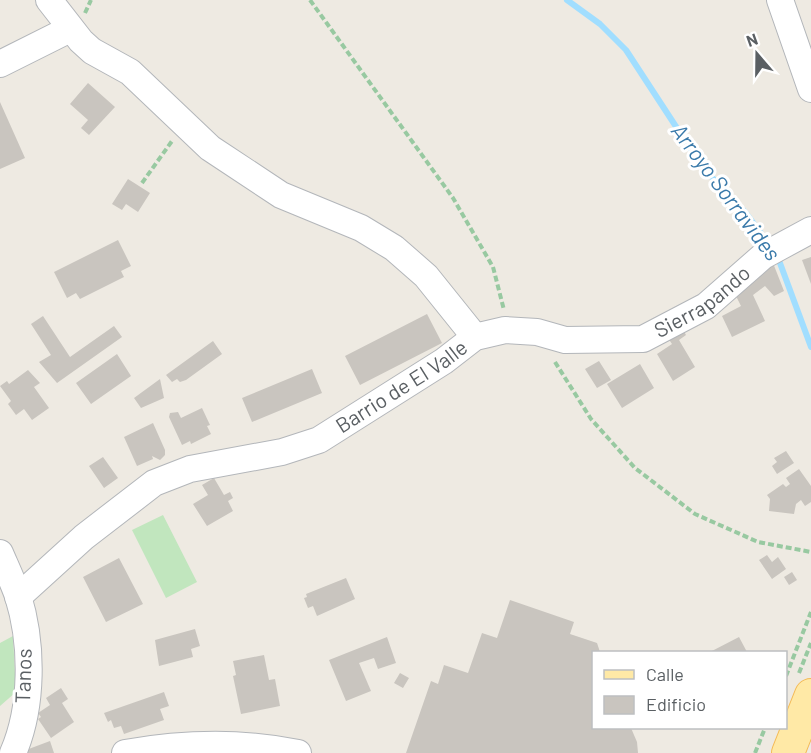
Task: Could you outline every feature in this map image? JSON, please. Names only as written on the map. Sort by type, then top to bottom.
[{"type":"main road","points":[[788,753],[811,694]]},
{"type":"main road","points":[[806,753],[811,741]]},
{"type":"street","name":"Barrio de El Valle","points":[[18,597],[84,537],[154,483],[190,469],[282,452],[319,440],[444,361],[475,337],[426,276],[394,248],[361,228],[281,195],[244,172],[185,127],[130,72],[92,51],[70,29],[49,0]]},
{"type":"street","points":[[780,0],[811,88]]},
{"type":"street","points":[[0,64],[70,29]]},
{"type":"street","name":"Sierrapando","points":[[475,337],[505,330],[537,332],[565,340],[643,339],[706,306],[774,251],[811,230]]},
{"type":"street","points":[[0,553],[18,597]]},
{"type":"street","name":"Tanos","points":[[13,753],[26,697],[28,647],[18,597]]},
{"type":"street","points":[[125,753],[160,747],[216,743],[298,753]]},
{"type":"path","points":[[309,0],[453,198],[493,267],[504,306],[505,330]]},
{"type":"path","points":[[142,183],[174,137]]},
{"type":"path","points":[[537,332],[591,419],[635,468],[695,514],[758,543],[811,552]]},
{"type":"path","points":[[787,673],[811,612]]},
{"type":"path","points":[[755,753],[765,729]]},
{"type":"green space","points":[[163,515],[197,582],[166,598],[132,530]]},
{"type":"green space","points":[[13,636],[16,692],[0,706],[0,643]]},
{"type":"building","points":[[88,83],[115,107],[89,135],[81,128],[88,120],[70,104]]},
{"type":"building","points":[[0,102],[25,158],[0,169]]},
{"type":"building","points":[[128,179],[150,193],[138,212],[126,204],[122,210],[112,204]]},
{"type":"building","points":[[118,240],[131,266],[121,271],[124,277],[80,299],[76,293],[67,298],[54,272]]},
{"type":"building","points":[[811,257],[811,284],[802,260]]},
{"type":"building","points":[[773,263],[784,291],[774,296],[765,286],[753,295],[765,321],[732,337],[722,316],[741,306],[734,292]]},
{"type":"building","points":[[427,314],[442,343],[360,385],[345,356]]},
{"type":"building","points":[[43,316],[70,357],[114,326],[122,337],[57,383],[39,362],[51,355],[31,324]]},
{"type":"building","points":[[681,326],[686,335],[679,340],[695,367],[673,381],[657,354],[672,344],[666,335]]},
{"type":"building","points":[[213,341],[222,354],[186,380],[180,382],[177,379],[172,382],[166,375]]},
{"type":"building","points":[[117,354],[131,376],[91,404],[76,383]]},
{"type":"building","points":[[599,361],[611,380],[597,388],[585,369]]},
{"type":"building","points":[[640,364],[654,388],[622,408],[607,384]]},
{"type":"building","points":[[312,369],[322,393],[252,422],[242,398]]},
{"type":"building","points":[[28,370],[40,383],[34,387],[49,408],[32,420],[24,409],[16,415],[8,404],[11,401],[0,386],[7,381],[9,384]]},
{"type":"building","points":[[160,379],[164,398],[141,408],[134,398]]},
{"type":"building","points":[[202,408],[210,425],[207,426],[211,434],[191,444],[190,441],[182,445],[169,417],[170,413],[178,412],[181,418]]},
{"type":"building","points":[[153,423],[165,455],[160,460],[152,456],[153,459],[137,466],[124,437]]},
{"type":"building","points":[[786,451],[794,463],[777,474],[772,466],[777,462],[774,458]]},
{"type":"building","points":[[103,457],[118,478],[104,488],[89,466]]},
{"type":"building","points":[[799,469],[811,486],[811,502],[805,506],[801,500],[796,504],[794,514],[769,511],[770,499],[767,495],[783,484],[786,487],[790,484],[786,478]]},
{"type":"building","points":[[214,478],[224,495],[230,492],[233,498],[228,501],[233,511],[207,526],[193,504],[208,495],[202,485]]},
{"type":"building","points":[[767,555],[772,562],[778,557],[786,569],[772,579],[759,560]]},
{"type":"building","points":[[119,558],[143,604],[106,622],[83,577]]},
{"type":"building","points":[[792,572],[797,580],[789,585],[784,577]]},
{"type":"building","points":[[346,578],[355,599],[317,616],[313,606],[308,608],[304,598],[307,597],[306,594]]},
{"type":"building","points":[[510,600],[574,622],[570,634],[597,643],[600,651],[592,651],[592,729],[631,729],[637,742],[638,753],[406,753],[431,681],[438,684],[444,665],[468,673],[482,633],[497,638]]},
{"type":"building","points":[[195,629],[200,646],[191,649],[193,657],[159,666],[155,640]]},
{"type":"building","points":[[387,637],[396,663],[378,669],[374,658],[359,663],[371,691],[346,701],[329,660]]},
{"type":"building","points":[[739,637],[746,651],[712,651]]},
{"type":"building","points":[[264,655],[269,680],[275,679],[280,706],[241,714],[233,676],[236,675],[233,661]]},
{"type":"building","points":[[400,673],[409,678],[403,688],[394,683]]},
{"type":"building","points":[[61,688],[68,699],[62,703],[74,722],[51,738],[38,719],[41,717],[38,713],[50,705],[46,698]]},
{"type":"building","points":[[164,692],[169,706],[160,709],[164,720],[124,734],[121,726],[114,728],[111,720],[108,722],[104,713]]},
{"type":"building","points":[[50,741],[54,753],[27,753],[26,750]]},
{"type":"waterway","name":"Arroyo Sorravides","points":[[567,0],[600,24],[626,50],[703,168],[745,212],[769,244]]},
{"type":"waterway","name":"Arroyo Sorravides","points":[[777,255],[811,347]]}]
